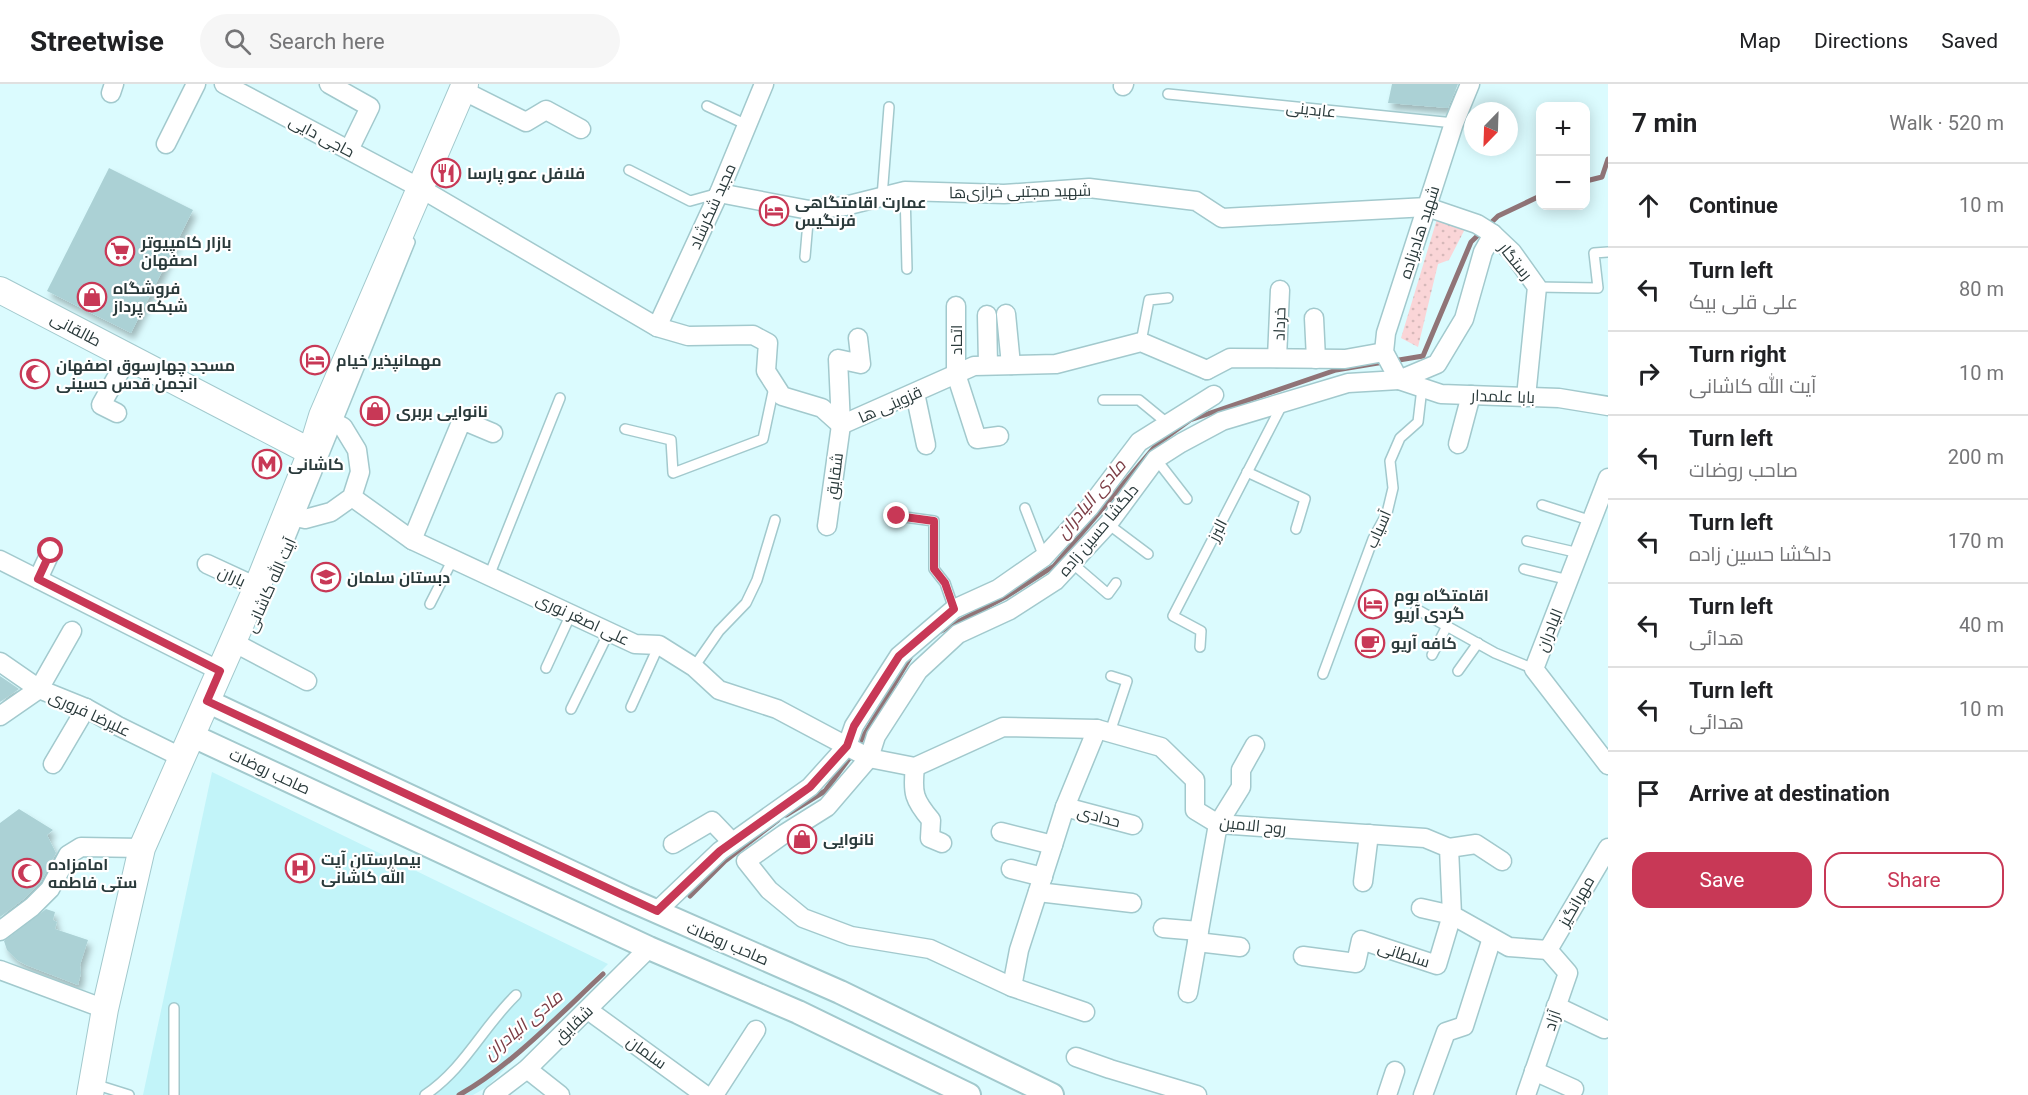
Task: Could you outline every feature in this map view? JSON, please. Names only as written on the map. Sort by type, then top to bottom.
[{"type":"main road","name":"آیت الله کاشانی","points":[[95,1090],[105,1009],[142,848],[210,703],[236,654],[330,420],[470,92]]},
{"type":"main road","name":"طالقانی","points":[[0,290],[124,364],[317,456]]},
{"type":"street","points":[[166,144],[196,84]]},
{"type":"street","points":[[329,84],[370,107],[349,150]]},
{"type":"street","name":"مجید شکرشاد","points":[[657,327],[719,193],[764,84]]},
{"type":"street","name":"شهید هادیزاده","points":[[1384,352],[1386,333],[1454,123],[1470,84]]},
{"type":"street","name":"حاجی دایی","points":[[233,86],[428,192]]},
{"type":"street","points":[[470,92],[526,122],[546,110],[581,129]]},
{"type":"street","name":"شهید مجتبی خرازی‌ها","points":[[719,193],[809,210],[846,206],[905,191],[1004,194],[1089,188],[1196,201],[1222,218],[1427,207]]},
{"type":"street","points":[[428,192],[657,327],[688,336],[753,335],[768,343],[766,371],[775,384]]},
{"type":"street","name":"رستگار","points":[[1427,207],[1485,229],[1512,252],[1537,287],[1526,397]]},
{"type":"street","points":[[1207,370],[1230,358],[1345,359],[1384,352],[1399,380],[1437,364],[1464,319],[1484,252],[1485,229]]},
{"type":"street","name":"خرداد","points":[[1277,358],[1280,290]]},
{"type":"street","name":"اتحاد","points":[[956,306],[956,374],[976,439],[999,436]]},
{"type":"street","points":[[1006,314],[1011,365]]},
{"type":"street","points":[[987,315],[988,365]]},
{"type":"street","points":[[1314,318],[1316,359]]},
{"type":"street","name":"شقایق","points":[[827,526],[841,425],[838,359],[861,364],[858,338]]},
{"type":"street","points":[[1141,342],[1207,370]]},
{"type":"street","name":"قزوینی ها","points":[[775,384],[782,396],[822,408],[841,425],[974,366],[1056,364],[1141,342]]},
{"type":"street","points":[[117,413],[101,405],[124,364]]},
{"type":"street","points":[[1207,370],[1222,421]]},
{"type":"street","name":"بابا علمدار","points":[[1399,380],[1441,394],[1559,398],[1608,406]]},
{"type":"street","name":"دلگشا حسین زاده","points":[[1012,987],[930,949],[851,936],[803,918],[769,890],[746,861],[827,807],[869,758],[876,736],[918,671],[958,633],[1010,610],[1055,581],[1108,524],[1156,459],[1222,421],[1348,383],[1399,380]]},
{"type":"street","points":[[915,393],[926,445]]},
{"type":"street","name":"دلگشا حسین زاده","points":[[657,911],[720,851],[810,787],[847,746],[854,726],[899,656],[954,609],[998,590],[1044,557],[1089,508],[1139,442],[1214,395]]},
{"type":"street","points":[[1458,444],[1471,395]]},
{"type":"street","points":[[293,516],[305,519],[331,512],[352,497],[360,472],[357,450],[343,427],[330,420]]},
{"type":"street","points":[[412,540],[462,420],[494,432]]},
{"type":"street","name":"الیادران","points":[[1606,758],[1534,669],[1608,478]]},
{"type":"street","name":"علی اصغر نوری","points":[[352,497],[412,540],[635,644],[659,645],[694,667],[719,690],[777,709],[869,758]]},
{"type":"street","points":[[38,579],[51,551]]},
{"type":"street","points":[[0,560],[38,579],[307,681]]},
{"type":"street","name":"باران","points":[[207,564],[267,579]]},
{"type":"street","points":[[0,716],[39,689],[72,631]]},
{"type":"street","name":"علیرضا فروری","points":[[0,662],[39,689],[86,708],[118,726],[191,744]]},
{"type":"street","name":"صاحب روضات","points":[[210,703],[657,911],[840,992],[1052,1095]]},
{"type":"street","points":[[53,764],[86,708]]},
{"type":"street","name":"روح الامین","points":[[915,767],[1004,728],[1103,730],[1161,747],[1195,780],[1196,810],[1218,824],[1425,838],[1449,848]]},
{"type":"street","points":[[1085,1012],[1012,987],[1018,950],[1065,807],[1103,730]]},
{"type":"street","name":"صاحب روضات","points":[[191,744],[798,1012],[968,1095]]},
{"type":"street","points":[[1188,993],[1218,824],[1241,787],[1241,770],[1255,745]]},
{"type":"street","points":[[869,758],[915,767],[913,788],[921,808],[931,820],[930,838],[942,843]]},
{"type":"street","points":[[810,787],[827,807]]},
{"type":"street","name":"حدادی","points":[[1065,807],[1133,825]]},
{"type":"street","points":[[673,844],[712,821],[732,842]]},
{"type":"street","points":[[1001,832],[1053,845]]},
{"type":"street","points":[[1363,882],[1370,834]]},
{"type":"street","points":[[1452,915],[1449,848],[1476,844],[1502,861]]},
{"type":"street","points":[[0,931],[50,889],[68,855],[81,847],[142,848]]},
{"type":"street","name":"مهرانگیز","points":[[1548,950],[1607,851]]},
{"type":"street","points":[[1011,869],[1040,884],[1132,903]]},
{"type":"street","points":[[1421,908],[1452,915],[1509,947],[1548,950]]},
{"type":"street","name":"سلطانی","points":[[1303,956],[1356,963],[1362,940],[1437,965],[1452,915]]},
{"type":"street","points":[[1163,928],[1240,947]]},
{"type":"street","points":[[1424,1095],[1446,1032],[1464,1026],[1492,938]]},
{"type":"street","name":"شقایق","points":[[493,1095],[527,1069],[649,948]]},
{"type":"street","name":"آزاد","points":[[1526,1095],[1568,973],[1548,950]]},
{"type":"street","points":[[0,970],[105,1009]]},
{"type":"street","points":[[798,1012],[833,1016],[844,1007],[840,992]]},
{"type":"street","points":[[1556,1006],[1604,1029]]},
{"type":"street","name":"سلمان","points":[[588,1010],[705,1095]]},
{"type":"street","points":[[866,1045],[870,1032],[883,1023],[900,1022]]},
{"type":"street","points":[[714,1095],[756,1030]]},
{"type":"street","points":[[1076,1056],[1110,1069],[1197,1095]]},
{"type":"street","points":[[527,1069],[560,1095]]},
{"type":"street","points":[[1387,1095],[1395,1071]]},
{"type":"street","points":[[1534,1071],[1574,1089]]},
{"type":"lane","name":"عابدینی","points":[[1168,94],[1454,123]]},
{"type":"lane","points":[[707,106],[747,125]]},
{"type":"lane","points":[[882,197],[889,107]]},
{"type":"lane","points":[[628,170],[690,201],[719,193]]},
{"type":"lane","points":[[905,191],[908,269]]},
{"type":"lane","points":[[805,257],[809,210]]},
{"type":"lane","name":"آیت الله کاشانی","points":[[330,420],[413,237]]},
{"type":"lane","points":[[1537,287],[1598,288],[1594,253],[1608,252]]},
{"type":"lane","points":[[1141,342],[1149,300],[1168,298]]},
{"type":"lane","points":[[625,429],[671,440],[673,472],[763,439],[775,384]]},
{"type":"lane","name":"آسیاب","points":[[1323,674],[1372,539],[1387,513],[1393,488],[1390,461],[1400,438],[1418,422],[1422,388]]},
{"type":"lane","points":[[489,576],[560,398]]},
{"type":"lane","points":[[1103,400],[1139,400],[1167,423]]},
{"type":"lane","name":"البرز","points":[[1200,647],[1202,632],[1173,616],[1284,401]]},
{"type":"lane","points":[[268,440],[317,456]]},
{"type":"lane","points":[[1156,459],[1187,499]]},
{"type":"lane","points":[[1247,472],[1305,499],[1296,529]]},
{"type":"lane","points":[[1542,505],[1592,521]]},
{"type":"lane","points":[[1025,508],[1044,557]]},
{"type":"lane","points":[[897,516],[934,521],[934,569],[945,583],[954,609]]},
{"type":"lane","points":[[694,667],[719,631],[746,603],[757,580],[776,520]]},
{"type":"lane","points":[[1108,524],[1148,554]]},
{"type":"lane","points":[[1527,541],[1579,553]]},
{"type":"lane","points":[[430,604],[453,559]]},
{"type":"lane","points":[[1072,562],[1108,594],[1116,583]]},
{"type":"lane","points":[[1524,569],[1569,580]]},
{"type":"lane","points":[[1416,609],[1495,653],[1534,669]]},
{"type":"lane","points":[[546,668],[571,614]]},
{"type":"lane","points":[[1432,655],[1447,626]]},
{"type":"lane","points":[[571,709],[609,632]]},
{"type":"lane","points":[[1458,670],[1478,643]]},
{"type":"lane","points":[[631,707],[659,645]]},
{"type":"lane","points":[[1103,730],[1127,681],[1111,676]]},
{"type":"lane","name":"آیت الله کاشانی","points":[[95,1090],[124,933],[147,851],[191,744]]},
{"type":"lane","points":[[425,1095],[440,1085],[459,1067],[504,1006],[516,995]]},
{"type":"lane","points":[[174,1008],[174,1095]]},
{"type":"lane","points":[[95,1090],[129,1095]]},
{"type":"shaded area","points":[[1437,219],[1465,229],[1449,260],[1438,264],[1418,347],[1401,338]]},
{"type":"shaded area","name":"بیمارستان آیت الله کاشانی","points":[[212,772],[608,964],[487,1087],[473,1095],[143,1095]]},
{"type":"building","points":[[1392,84],[1458,84],[1448,108],[1388,103]]},
{"type":"building","name":"بازار کامپیوتر اصفهان","points":[[109,168],[193,210],[131,333],[47,291]]},
{"type":"building","points":[[0,676],[19,689],[0,702]]},
{"type":"building","name":"امامزاده ستی فاطمه","points":[[19,809],[53,830],[47,835],[56,853],[41,882],[0,917],[0,823]]},
{"type":"building","points":[[46,909],[55,912],[53,920],[57,922],[55,929],[88,940],[80,965],[78,985],[26,965],[7,950],[4,941]]},
{"type":"waterway","name":"مادی الیادران","points":[[1590,180],[1602,177],[1608,159]]},
{"type":"waterway","name":"مادی الیادران","points":[[1393,361],[1423,356],[1471,242],[1498,216],[1536,198]]},
{"type":"waterway","name":"مادی الیادران","points":[[941,631],[1007,596],[1054,566],[1157,444],[1190,420],[1336,370],[1384,362]]},
{"type":"waterway","name":"مادی الیادران","points":[[786,815],[825,791],[854,752],[911,656]]},
{"type":"waterway","name":"مادی الیادران","points":[[690,896],[725,861],[778,820]]},
{"type":"waterway","name":"مادی الیادران","points":[[459,1095],[516,1055],[603,974]]},
{"type":"place","name":"فلافل عمو پارسا","points":[[446,173]]},
{"type":"place","name":"عمارت اقامتگاهی فرنگیس","points":[[774,211]]},
{"type":"place","name":"بازار کامپیوتر اصفهان","points":[[120,251]]},
{"type":"place","name":"فروشگاه شبکه پرداز","points":[[92,297]]},
{"type":"place","name":"مهمانپذیر خیام","points":[[315,360]]},
{"type":"place","name":"مسجد چهارسوق اصفهان انجمن قدس حسینی","points":[[35,374]]},
{"type":"place","name":"نانوایی بربری","points":[[375,411]]},
{"type":"place","name":"کاشانی","points":[[267,464]]},
{"type":"place","name":"دبستان سلمان","points":[[326,577]]},
{"type":"place","name":"اقامتگاه بوم گردی آریو","points":[[1373,604]]},
{"type":"place","name":"کافه آریو","points":[[1370,643]]},
{"type":"place","name":"نانوایی","points":[[802,839]]},
{"type":"place","name":"بیمارستان آیت الله کاشانی","points":[[300,868]]},
{"type":"place","name":"امامزاده ستی فاطمه","points":[[27,873]]},
{"type":"route","points":[[51,551],[38,579],[220,671],[207,701],[657,911],[720,851],[810,787],[847,746],[854,726],[899,656],[954,609],[945,583],[934,569],[934,521],[897,516]]}]
